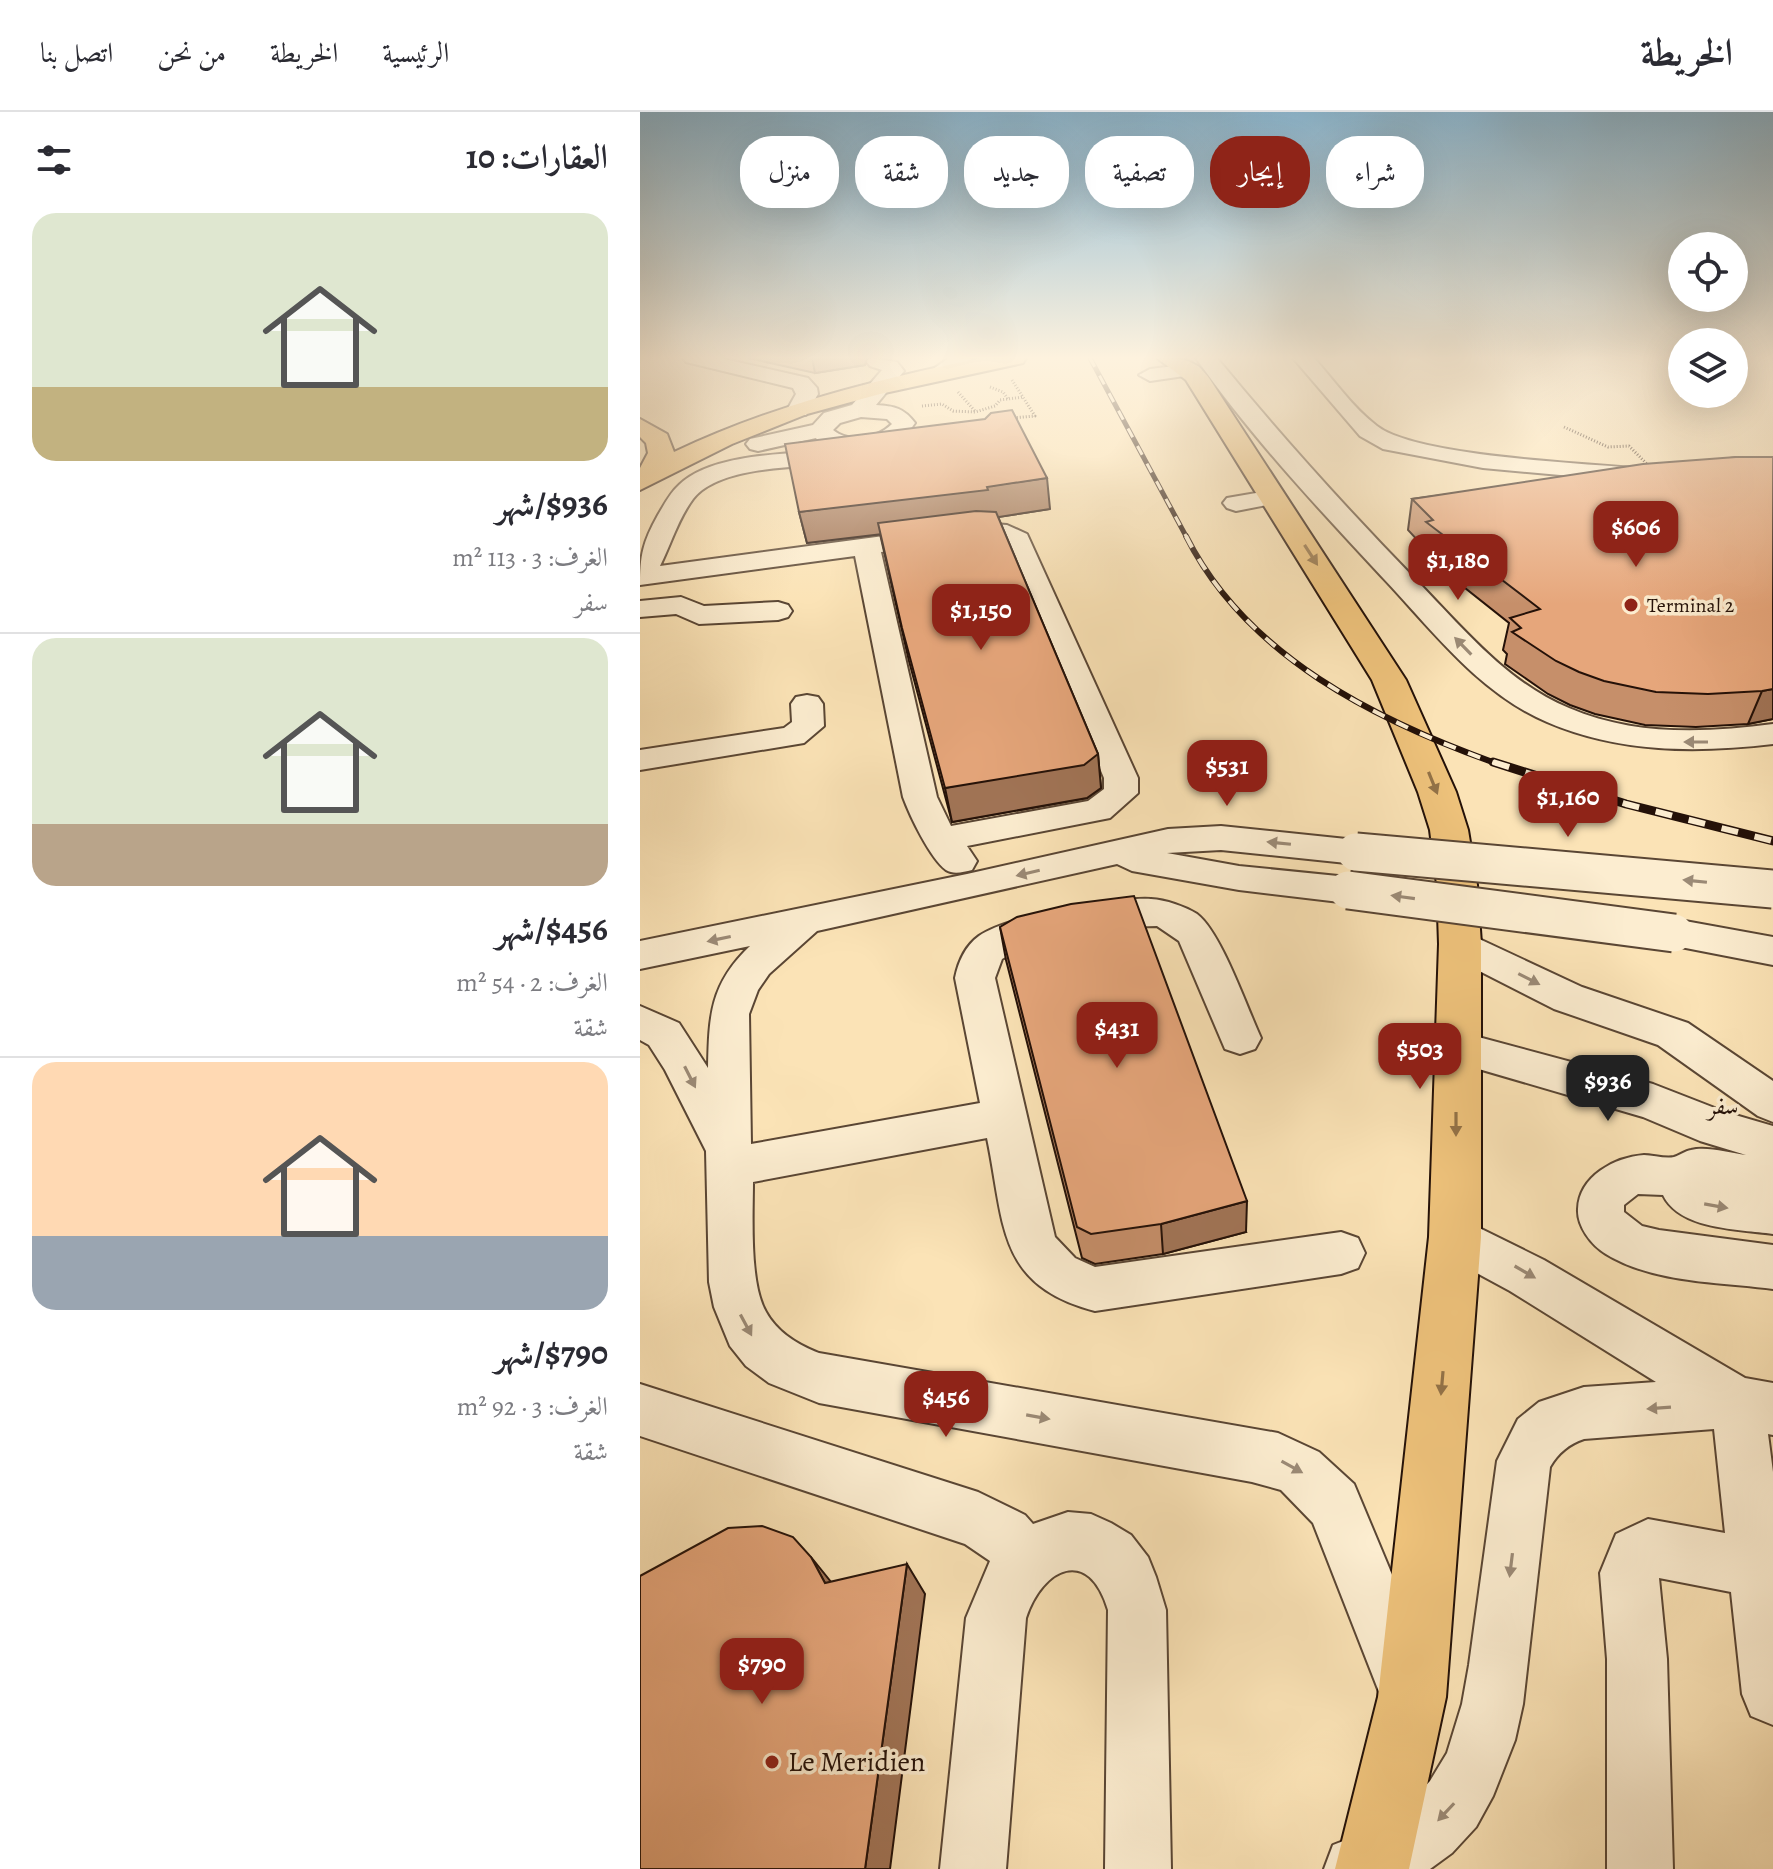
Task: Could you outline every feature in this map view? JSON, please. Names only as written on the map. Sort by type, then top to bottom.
[{"type":"main road","points":[[651,474],[663,450],[658,440]]},
{"type":"main road","points":[[651,474],[719,440]]},
{"type":"main road","points":[[1221,440],[1255,500],[1375,654],[1405,714],[1437,792],[1449,830],[1457,885],[1460,944],[1455,1237],[1412,1697],[1368,1867]]},
{"type":"street","points":[[651,474],[704,460],[739,462],[782,456],[794,449],[788,440]]},
{"type":"street","points":[[830,440],[848,444],[880,440]]},
{"type":"street","points":[[1273,440],[1336,511],[1494,677],[1510,690],[1574,722],[1627,736],[1708,742],[1773,734]]},
{"type":"street","points":[[1384,440],[1391,444],[1483,461],[1664,474]]},
{"type":"street","points":[[642,569],[685,493],[709,476],[736,469],[920,447]]},
{"type":"street","points":[[642,569],[981,531],[1007,533],[1018,540],[1121,778],[1121,793],[1098,810],[942,839]]},
{"type":"street","points":[[866,546],[920,797],[925,812],[958,859],[967,887]]},
{"type":"street","points":[[642,569],[765,549]]},
{"type":"street","points":[[640,609],[681,605],[693,614],[706,616],[778,611]]},
{"type":"street","points":[[640,760],[793,736],[808,726],[807,704]]},
{"type":"street","points":[[640,955],[967,887],[1168,841],[1195,838],[1253,840],[1773,889]]},
{"type":"street","points":[[1104,856],[1167,863],[1239,878],[1674,933],[1773,951]]},
{"type":"street","points":[[1240,1038],[1195,934],[1177,919],[1165,914],[1137,911],[1010,937],[983,953],[975,978],[1032,1242],[1040,1260],[1055,1274],[1074,1284],[1095,1289],[1341,1253]]},
{"type":"street","points":[[814,918],[752,966],[732,999],[729,1014],[733,1294],[741,1319],[754,1341],[772,1358],[795,1371],[819,1378],[1278,1460],[1300,1471],[1334,1504],[1412,1697]]},
{"type":"street","points":[[1460,944],[1568,998],[1673,1034],[1773,1106]]},
{"type":"street","points":[[640,1022],[664,1034],[673,1047],[729,1160]]},
{"type":"street","points":[[1456,1047],[1589,1082],[1773,1145]]},
{"type":"street","name":"سفر","points":[[1673,1110],[1717,1105],[1773,1106]]},
{"type":"street","points":[[729,1160],[1005,1117]]},
{"type":"street","points":[[1773,1178],[1693,1168],[1682,1177],[1640,1175],[1619,1182],[1602,1197],[1599,1208],[1602,1219],[1611,1230],[1636,1245],[1773,1267]]},
{"type":"street","points":[[1682,1177],[1685,1192],[1701,1203],[1773,1214]]},
{"type":"street","points":[[1455,1237],[1525,1271],[1626,1338],[1755,1405]]},
{"type":"street","points":[[1755,1405],[1757,1568],[1773,1694]]},
{"type":"street","points":[[1368,1867],[1423,1836],[1459,1798],[1483,1750],[1495,1696],[1524,1461],[1537,1438],[1558,1421],[1584,1413],[1755,1405]]},
{"type":"street","points":[[640,1410],[978,1520],[1005,1535],[1025,1559]]},
{"type":"street","points":[[973,1869],[996,1618],[1001,1596],[1011,1576],[1025,1559],[1044,1546],[1066,1540],[1087,1543],[1107,1551],[1123,1566],[1133,1586],[1137,1610],[1138,1869]]},
{"type":"street","points":[[1640,1869],[1637,1659],[1629,1573],[1631,1561],[1637,1552],[1648,1548],[1757,1568]]},
{"type":"path","points":[[1593,440],[1608,447],[1629,446],[1664,474]]},
{"type":"building","points":[[817,440],[1027,440],[1047,478],[987,487],[988,490],[799,512],[785,444]]},
{"type":"building","name":"Terminal 2","points":[[1773,457],[1773,689],[1762,691],[1708,694],[1656,692],[1604,681],[1556,661],[1512,632],[1521,628],[1510,618],[1540,609],[1426,522],[1433,520],[1412,499],[1643,464]]},
{"type":"building","points":[[976,511],[996,512],[1098,754],[1084,765],[945,788],[902,628],[878,523]]},
{"type":"building","points":[[1134,896],[1247,1201],[1161,1224],[1091,1234],[1077,1227],[1000,927],[1017,917],[1071,904]]},
{"type":"building","name":"Le Meridien","points":[[762,1526],[793,1537],[811,1557],[825,1583],[907,1564],[865,1869],[640,1869],[640,1576],[728,1528]]},
{"type":"railway","points":[[1134,440],[1187,538]]},
{"type":"railway","points":[[1186,536],[1212,578],[1243,616],[1279,650],[1362,705],[1452,747],[1498,764]]},
{"type":"railway","points":[[1493,762],[1626,804],[1773,841]]},
{"type":"place","name":"Terminal 2","points":[[1631,605]]},
{"type":"place","name":"Le Meridien","points":[[772,1762]]}]
